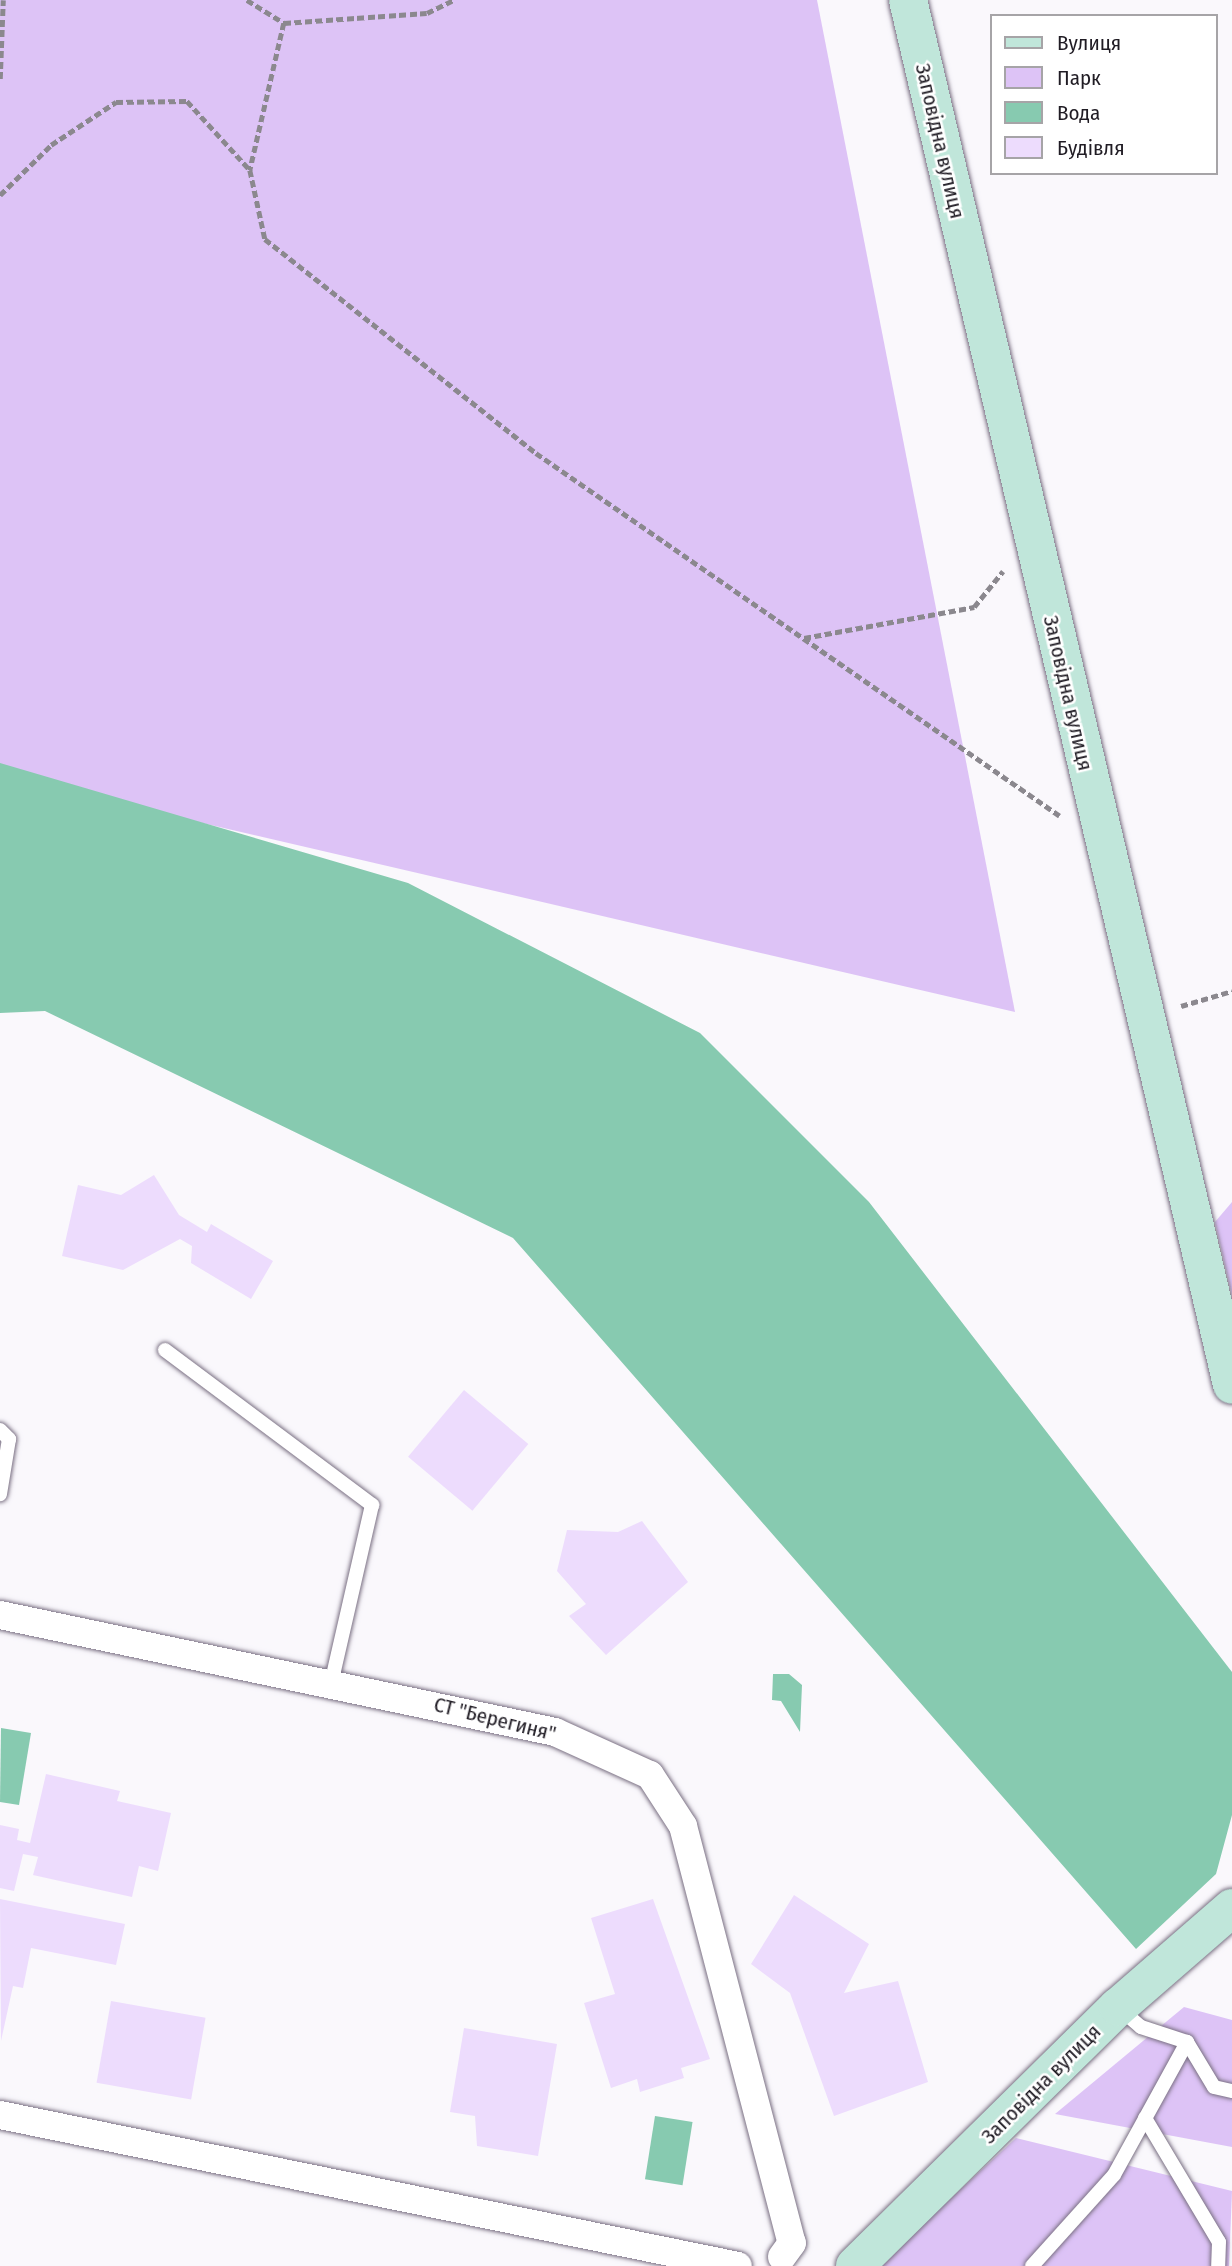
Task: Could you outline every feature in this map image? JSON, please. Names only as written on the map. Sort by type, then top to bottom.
[{"type":"street","name":"Заповідна вулиця","points":[[908,0],[1143,1017],[1232,1385]]},
{"type":"street","name":"СТ \"Берегиня\"","points":[[0,1615],[332,1680],[555,1732],[650,1774],[682,1826],[792,2242],[782,2263]]},
{"type":"street","name":"Заповідна вулиця","points":[[855,2266],[1118,2007],[1232,1908]]},
{"type":"street","points":[[0,2115],[738,2266]]},
{"type":"lane","points":[[165,1350],[372,1506],[332,1680]]},
{"type":"lane","points":[[0,1430],[9,1439],[0,1494]]},
{"type":"lane","points":[[1118,2007],[1141,2027],[1187,2042],[1214,2087],[1232,2091]]},
{"type":"lane","points":[[1032,2266],[1114,2175],[1187,2042]]},
{"type":"lane","points":[[1145,2118],[1219,2242],[1218,2266]]},
{"type":"path","points":[[0,79],[3,0]]},
{"type":"path","points":[[247,0],[284,23],[427,13],[454,0]]},
{"type":"path","points":[[284,23],[250,170],[265,239],[536,453],[1104,846]]},
{"type":"path","points":[[0,195],[51,145],[116,102],[187,100],[250,170]]},
{"type":"path","points":[[803,638],[974,607],[1031,535]]},
{"type":"path","points":[[1143,1017],[1232,991]]},
{"type":"green space","points":[[0,0],[817,0],[1015,1012],[0,776]]},
{"type":"green space","points":[[1232,1202],[1232,1295],[1215,1222]]},
{"type":"green space","points":[[1184,2007],[1232,2020],[1232,2147],[1055,2114]]},
{"type":"green space","points":[[1016,2138],[1232,2191],[1229,2266],[878,2266]]},
{"type":"water","points":[[0,763],[408,883],[700,1033],[869,1202],[1232,1672],[1232,1815],[1216,1874],[1136,1949],[513,1238],[45,1011],[0,1013]]},
{"type":"water","points":[[773,1674],[789,1674],[802,1685],[800,1732],[781,1701],[772,1700]]},
{"type":"water","points":[[1,1728],[31,1733],[19,1805],[0,1802]]},
{"type":"water","points":[[655,2116],[693,2122],[683,2185],[645,2179]]},
{"type":"building","points":[[154,1175],[179,1215],[207,1232],[211,1224],[273,1261],[251,1299],[191,1263],[192,1246],[180,1239],[123,1270],[62,1256],[78,1185],[121,1195]]},
{"type":"building","points":[[464,1390],[528,1444],[472,1511],[408,1457]]},
{"type":"building","points":[[642,1521],[688,1582],[606,1655],[569,1616],[586,1604],[557,1571],[567,1530],[618,1532]]},
{"type":"building","points":[[46,1774],[120,1791],[117,1801],[171,1813],[158,1871],[139,1866],[132,1897],[33,1875],[38,1857],[23,1854],[14,1891],[0,1888],[0,1825],[19,1829],[17,1840],[30,1843]]},
{"type":"building","points":[[794,1895],[869,1944],[844,1993],[898,1981],[928,2082],[834,2116],[790,1993],[751,1964]]},
{"type":"building","points":[[0,1899],[125,1924],[116,1965],[31,1948],[23,1988],[13,1986],[1,2041]]},
{"type":"building","points":[[653,1899],[710,2059],[681,2068],[684,2078],[640,2092],[637,2079],[611,2088],[584,2003],[615,1994],[591,1918]]},
{"type":"building","points":[[111,2001],[206,2018],[191,2099],[97,2083]]},
{"type":"building","points":[[464,2028],[557,2044],[538,2156],[477,2146],[475,2116],[450,2112]]}]
